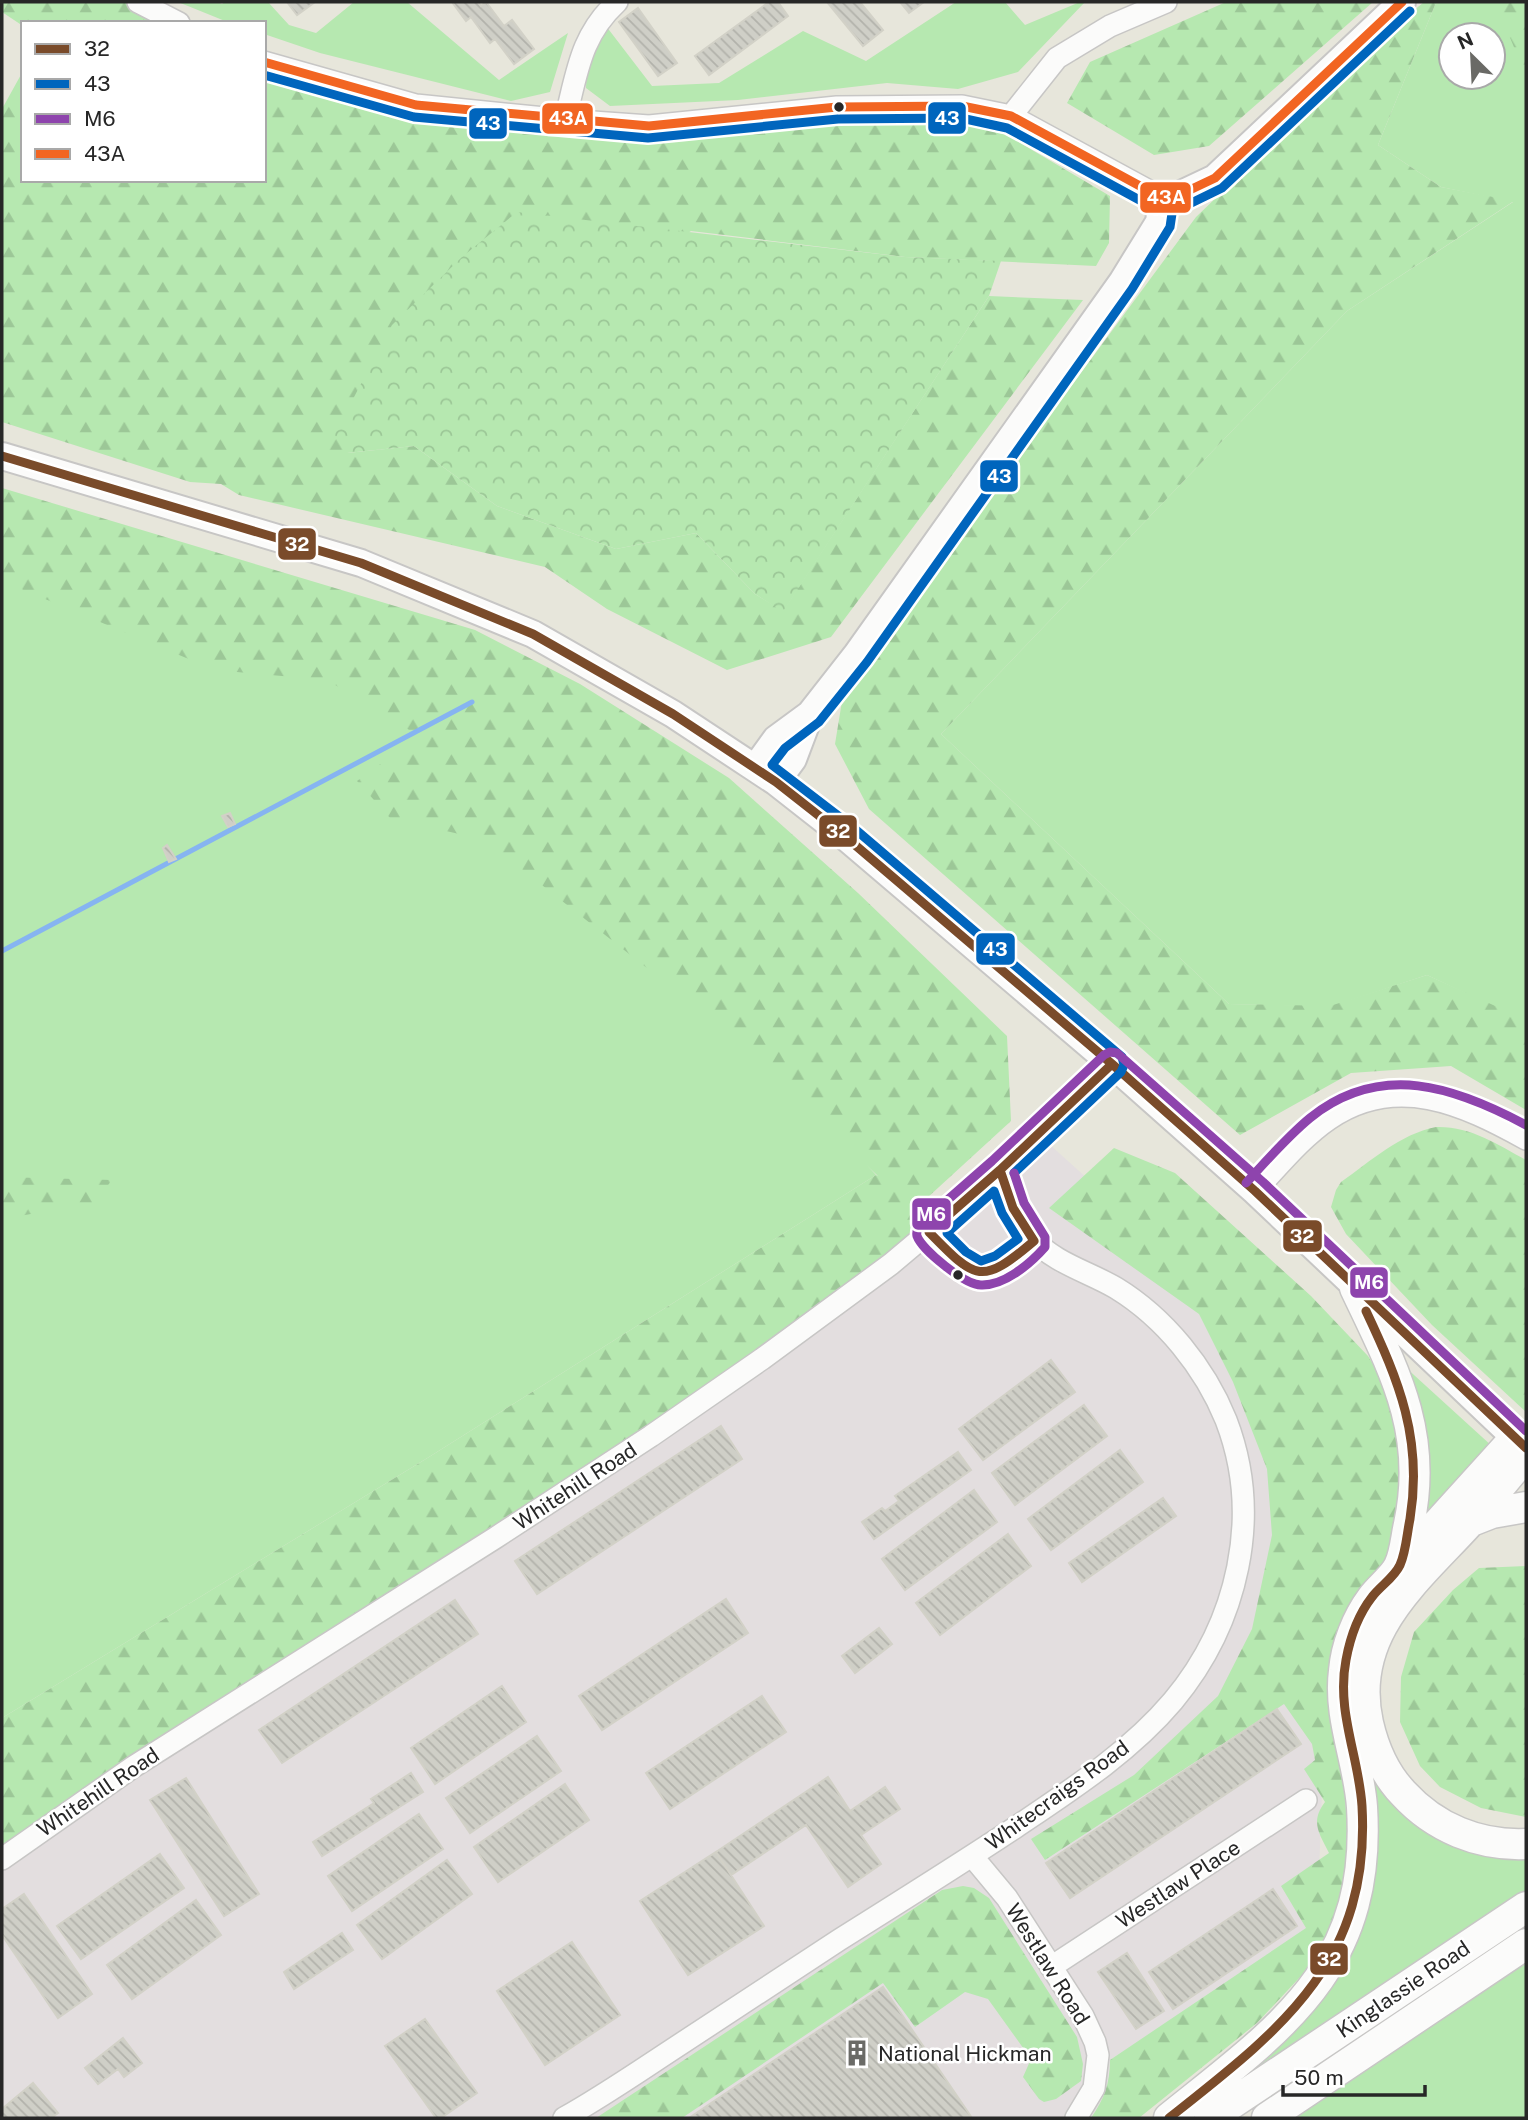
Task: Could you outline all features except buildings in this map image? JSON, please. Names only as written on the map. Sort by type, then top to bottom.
[{"type":"main road","points":[[1355,1287],[1388,1357],[1411,1423],[1415,1483],[1399,1566]]},
{"type":"main road","points":[[1522,1447],[1469,1522],[1395,1603],[1374,1641],[1367,1662],[1364,1692],[1372,1740],[1381,1763],[1395,1785],[1412,1804],[1457,1833],[1508,1845],[1526,1844]]},
{"type":"main road","points":[[1169,2118],[1281,2024],[1307,1997],[1330,1965],[1348,1925],[1359,1885],[1362,1805],[1347,1729],[1343,1672],[1357,1622],[1372,1598],[1399,1566],[1522,1447]]},
{"type":"main road","points":[[1469,1522],[1492,1513],[1526,1507]]},
{"type":"main road","name":"Kinglassie Road","points":[[1210,2118],[1526,1907]]},
{"type":"main road","name":"Kinglassie Road","points":[[1266,2118],[1526,1944]]},
{"type":"street","points":[[138,2],[175,21]]},
{"type":"street","points":[[565,120],[582,50],[603,15],[617,2]]},
{"type":"street","points":[[1011,116],[1057,58],[1110,26],[1120,10],[1167,2]]},
{"type":"street","points":[[266,63],[416,104],[649,127],[838,107],[962,106],[1011,116],[1162,198],[1177,196],[1215,178],[1402,2]]},
{"type":"street","points":[[766,775],[793,759],[810,714],[857,654],[1122,282],[1159,222],[1162,198]]},
{"type":"street","points":[[2,456],[361,564],[533,634],[673,714],[766,775],[841,833],[1112,1064],[1255,1191],[1522,1447]]},
{"type":"street","name":"Whitehill Road","points":[[2,1858],[133,1767],[471,1553],[671,1422],[891,1264],[1000,1170],[1112,1064]]},
{"type":"street","points":[[1255,1191],[1314,1131],[1346,1108],[1363,1101],[1400,1096],[1427,1098],[1458,1105],[1526,1139]]},
{"type":"street","name":"Whitecraigs Road","points":[[564,2118],[972,1856],[1103,1766],[1173,1701],[1200,1664],[1217,1632],[1236,1582],[1243,1541],[1244,1502],[1238,1462],[1226,1422],[1210,1386],[1187,1352],[1154,1318],[1117,1289],[1063,1262],[1034,1241],[1013,1208],[1000,1170]]},
{"type":"street","name":"Westlaw Place","points":[[1051,1968],[1306,1800]]},
{"type":"street","name":"Westlaw Road","points":[[972,1856],[1007,1898],[1083,2015],[1098,2055],[1094,2088],[1076,2118]]},
{"type":"shaded area","points":[[1038,1134],[1253,1328],[1326,1682],[1317,1927],[1117,2118],[2,2118],[2,1856],[783,1343]]},
{"type":"green space","points":[[2,2],[138,2],[175,21],[21,21],[21,25],[2,12]]},
{"type":"green space","points":[[178,2],[268,2],[289,25],[316,33],[354,2],[407,2],[499,80],[568,33],[550,92],[511,101],[320,53],[266,35],[266,21],[225,21]]},
{"type":"green space","points":[[956,2],[1005,2],[1025,25],[1085,2],[1018,72],[958,89],[887,83],[738,100],[610,106],[586,88],[587,54],[606,26],[652,86],[719,83],[803,31],[866,61]]},
{"type":"green space","points":[[1226,2],[1373,2],[1209,146],[1154,155],[1067,103],[1090,62]]},
{"type":"green space","points":[[1424,2],[1439,2],[1435,5],[1378,145],[1441,187],[1514,201],[1347,311],[941,734],[1229,1004],[1330,1006],[1427,975],[1526,1020],[1526,1110],[1451,1066],[1351,1073],[1240,1135],[869,809],[835,744],[843,695],[1196,217],[1396,25]]},
{"type":"green space","points":[[1439,2],[1526,2],[1526,1022],[1427,975],[1330,1007],[1229,1004],[941,734],[1347,311],[1513,202],[1441,187],[1378,145],[1435,5]]},
{"type":"green space","points":[[1495,2],[1526,2],[1526,68],[1519,59],[1507,30],[1507,21],[1503,21]]},
{"type":"green space","points":[[266,63],[416,105],[565,120],[926,118],[998,130],[1110,196],[1109,243],[1096,266],[905,257],[691,231],[347,453],[414,446],[497,506],[616,549],[696,533],[755,594],[783,611],[989,296],[1083,300],[831,637],[727,670],[607,609],[545,567],[239,495],[221,484],[190,482],[2,422],[2,109],[21,75],[21,182],[266,182]]},
{"type":"green space","points":[[517,212],[905,257],[1001,261],[989,296],[783,612],[755,594],[696,533],[616,549],[497,506],[414,446],[347,453],[334,435],[392,325],[462,257]]},
{"type":"green space","points":[[2,488],[475,630],[580,684],[729,778],[858,893],[1007,1036],[1011,1121],[915,1209],[929,1232],[891,1264],[2,1859],[2,1718],[429,1457],[878,1176],[700,1010],[485,840],[390,818],[357,781],[419,736],[327,680],[215,670],[2,581]]},
{"type":"green space","points":[[2,553],[343,667],[676,955],[876,1175],[429,1457],[2,1718]]},
{"type":"green space","points":[[1436,1127],[1472,1133],[1526,1160],[1526,1412],[1432,1325],[1346,1234],[1331,1207],[1341,1182],[1398,1142]]},
{"type":"green space","points":[[1114,1148],[1175,1173],[1311,1296],[1368,1356],[1411,1423],[1415,1453],[1343,1774],[1349,1847],[1346,1879],[1335,1915],[1321,1946],[1302,1975],[1257,2023],[1139,2118],[1091,2118],[1105,2091],[1110,2060],[1306,1928],[1281,1886],[1329,1853],[1319,1833],[1317,1822],[1325,1802],[1304,1769],[1315,1760],[1312,1744],[1284,1704],[1045,1860],[1031,1839],[1134,1775],[1218,1696],[1252,1629],[1272,1535],[1267,1469],[1233,1382],[1199,1314],[1049,1208]]},
{"type":"green space","points":[[2,1177],[112,1180],[94,1203],[2,1219]]},
{"type":"green space","points":[[1403,1365],[1493,1447],[1422,1527]]},
{"type":"green space","points":[[1526,1566],[1526,1817],[1481,1808],[1440,1787],[1420,1766],[1400,1722],[1401,1677],[1414,1632],[1453,1590],[1479,1568]]},
{"type":"green space","points":[[1374,1620],[1376,1775],[1526,1853],[1526,1897],[1197,2117],[1335,1976]]},
{"type":"green space","points":[[963,1886],[974,1888],[989,1898],[1077,2037],[1083,2064],[1081,2081],[1056,2099],[1044,2102],[1039,2099],[1023,2077],[1031,2059],[988,1999],[965,1992],[915,2027],[883,1983],[682,2118],[596,2118],[942,1890]]},
{"type":"green space","points":[[1526,1958],[1526,2118],[1286,2118]]},
{"type":"waterway","points":[[2,951],[472,702]]},
{"type":"transit line","name":"43A","points":[[266,63],[416,105],[649,126],[837,107],[962,106],[1011,116],[1162,198],[1177,196],[1215,178],[1402,2]]},
{"type":"transit line","name":"43","points":[[1164,210],[1181,208],[1222,188],[1410,11]]},
{"type":"transit line","name":"43","points":[[266,76],[414,117],[648,138],[838,119],[961,118],[1007,128],[1156,209]]},
{"type":"transit line","name":"43","points":[[1014,1173],[1121,1072],[1124,1065],[1122,1057],[849,824],[772,765],[785,748],[819,722],[867,662],[1132,289],[1170,227],[1174,200]]},
{"type":"transit line","name":"32","points":[[2,456],[361,563],[533,634],[673,714],[776,782],[841,833],[1112,1064],[1255,1191],[1526,1448]]},
{"type":"transit line","name":"M6","points":[[1014,1173],[1024,1203],[1045,1237],[1045,1247],[1024,1267],[1007,1278],[990,1284],[974,1283],[945,1266],[927,1250],[917,1236],[919,1225],[992,1161],[1104,1055],[1117,1053],[1263,1182],[1526,1431]]},
{"type":"transit line","name":"32","points":[[1000,1170],[1112,1064]]},
{"type":"transit line","name":"M6","points":[[1246,1183],[1310,1118],[1337,1100],[1364,1090],[1391,1085],[1445,1091],[1499,1111],[1526,1125]]},
{"type":"transit line","name":"32","points":[[1000,1170],[1013,1208],[1034,1241],[1002,1265],[990,1271],[979,1271],[958,1260],[929,1232],[1000,1170]]},
{"type":"transit line","name":"43","points":[[994,1191],[1002,1213],[1018,1239],[995,1256],[981,1261],[966,1252],[947,1233],[994,1191]]},
{"type":"transit line","name":"32","points":[[1169,2118],[1210,2086],[1281,2022],[1310,1988],[1334,1951],[1351,1909],[1361,1861],[1362,1806],[1346,1716],[1346,1660],[1352,1635],[1363,1611],[1375,1593],[1394,1574],[1402,1560],[1413,1490],[1413,1463],[1405,1411],[1389,1362],[1366,1311]]},
{"type":"place","name":"National Hickman","points":[[857,2053]]}]
